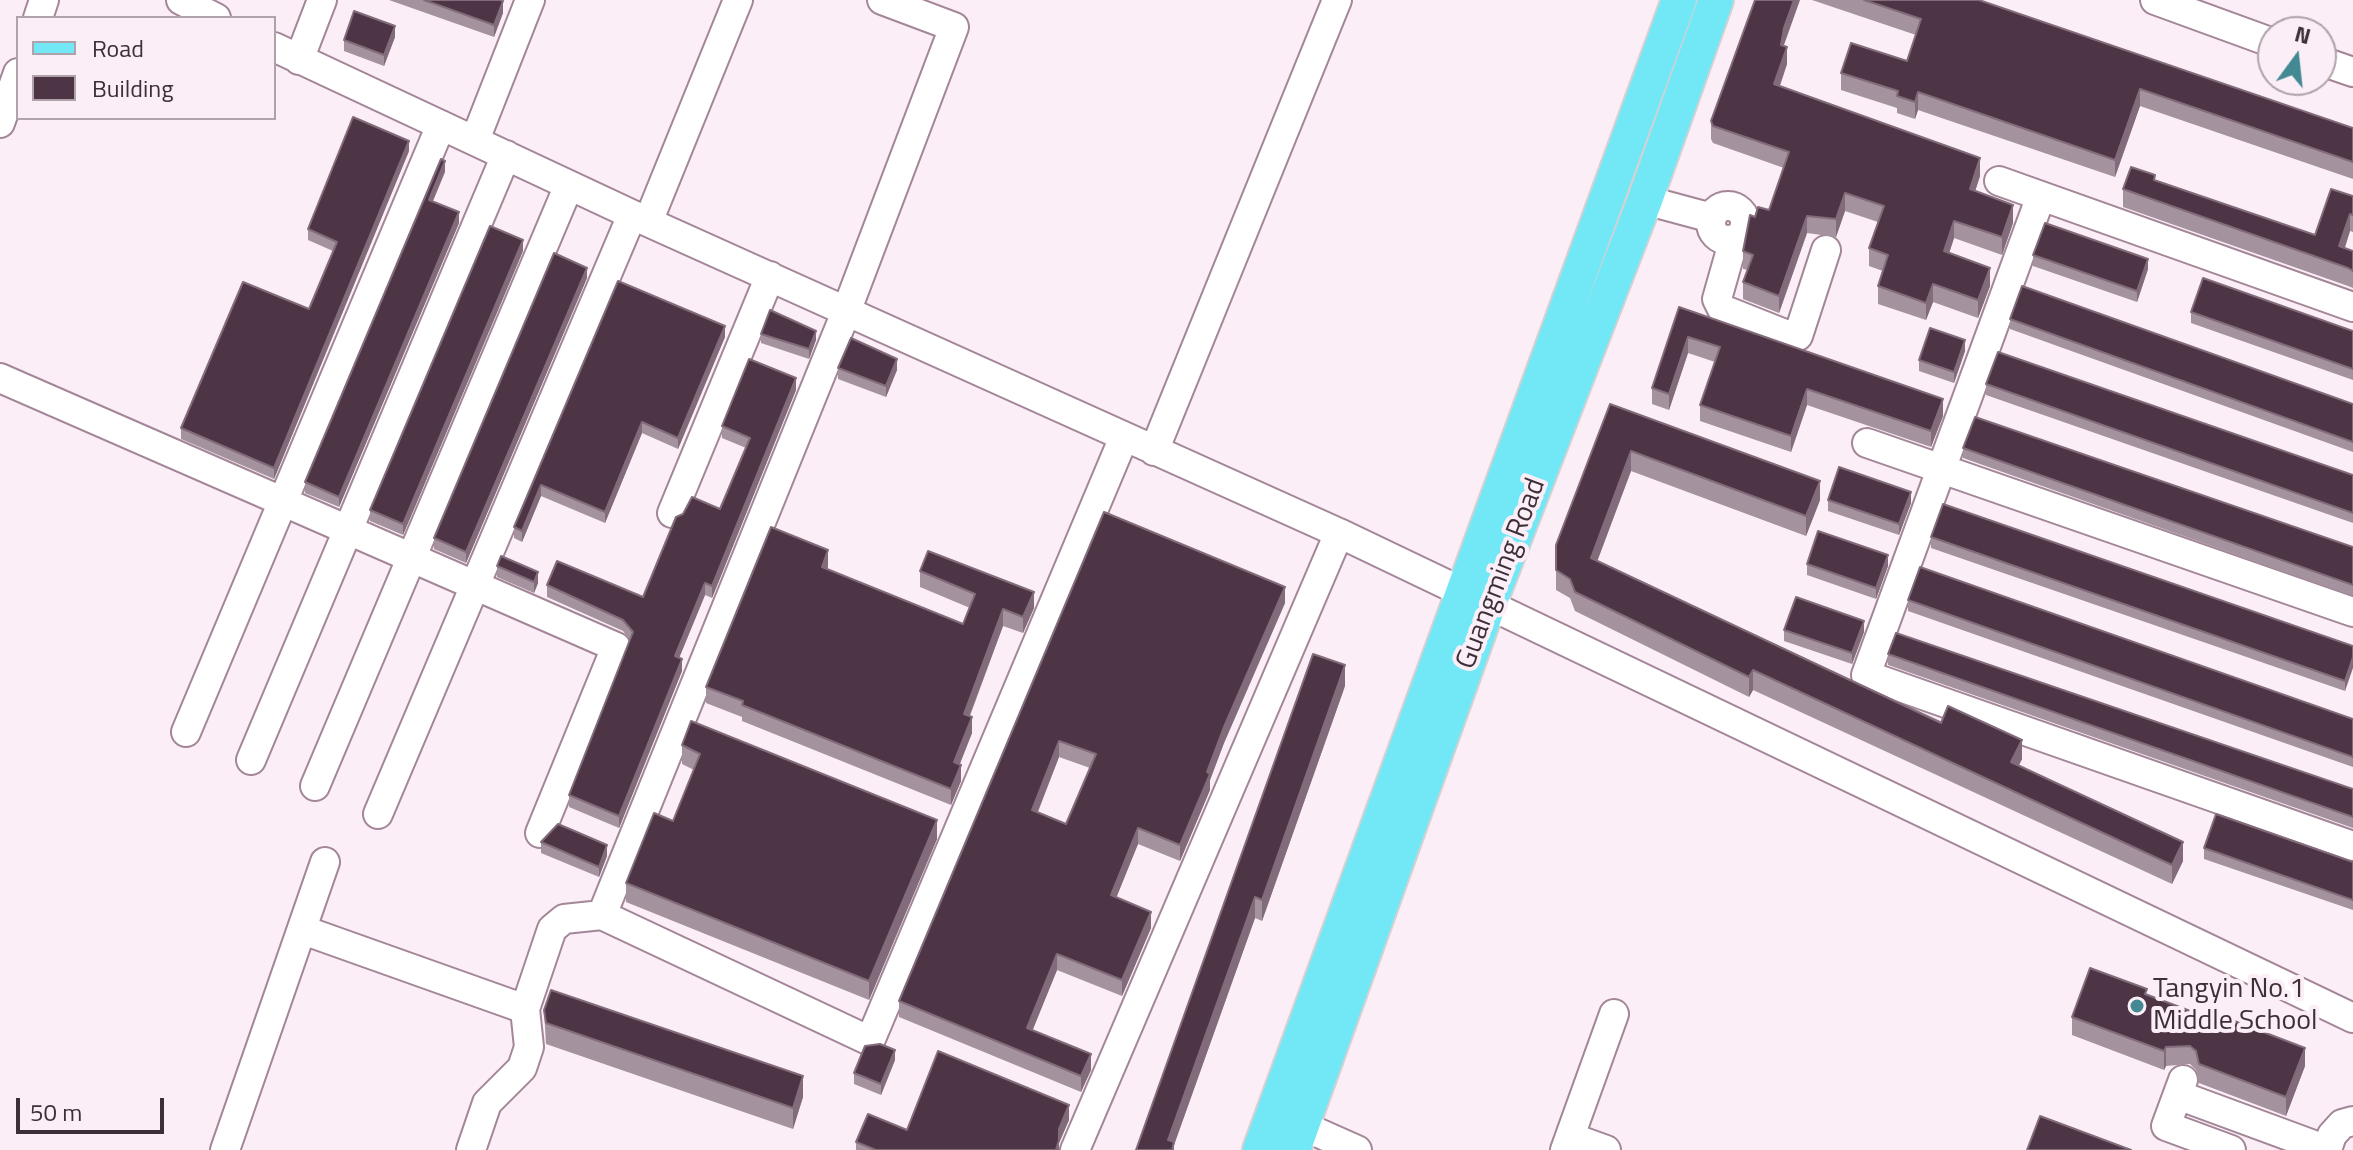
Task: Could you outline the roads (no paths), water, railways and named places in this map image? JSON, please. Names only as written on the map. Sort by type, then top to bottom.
[{"type":"main road","name":"Guangming Road","points":[[1260,1150],[1289,1129],[1476,600],[1679,0]]},
{"type":"main road","name":"Guangming Road","points":[[1476,600],[1645,200],[1716,0]]},
{"type":"street","points":[[181,0],[212,16]]},
{"type":"street","points":[[322,0],[286,54],[846,312],[1339,533],[2353,1018]]},
{"type":"street","points":[[475,140],[530,0]]},
{"type":"street","points":[[378,814],[475,586],[738,0]]},
{"type":"street","points":[[602,915],[846,312],[954,27],[882,0]]},
{"type":"street","points":[[1154,451],[1337,0]]},
{"type":"street","points":[[2155,0],[2257,37]]},
{"type":"street","points":[[0,123],[16,79]]},
{"type":"street","points":[[186,732],[280,500],[441,125]]},
{"type":"street","points":[[251,760],[506,155]]},
{"type":"street","points":[[1999,181],[2353,307]]},
{"type":"street","points":[[315,786],[569,185]]},
{"type":"street","points":[[2041,196],[1866,675],[2353,846]]},
{"type":"street","points":[[1645,200],[1712,218],[1723,207],[1741,212],[1744,229],[1734,239],[1717,299],[1722,309],[1790,336],[1798,336],[1826,250]]},
{"type":"street","points":[[672,513],[770,276]]},
{"type":"street","points":[[0,378],[616,647],[540,833]]},
{"type":"street","points":[[471,1150],[487,1103],[522,1068],[529,1047],[525,1009],[552,929],[564,919],[602,915],[870,1041],[1124,437]]},
{"type":"street","points":[[1867,443],[2353,612]]},
{"type":"street","points":[[1075,1150],[1339,533]]},
{"type":"street","points":[[225,1150],[325,862]]},
{"type":"street","points":[[303,930],[525,1009]]},
{"type":"street","points":[[1606,1150],[1567,1144],[1614,1014]]},
{"type":"street","points":[[2231,1150],[2166,1126],[2180,1088],[2327,1150],[2332,1135],[2342,1124],[2353,1121]]},
{"type":"street","points":[[1289,1129],[1357,1150]]},
{"type":"place","name":"Tangyin No.1 Middle School","points":[[2137,1006]]}]
